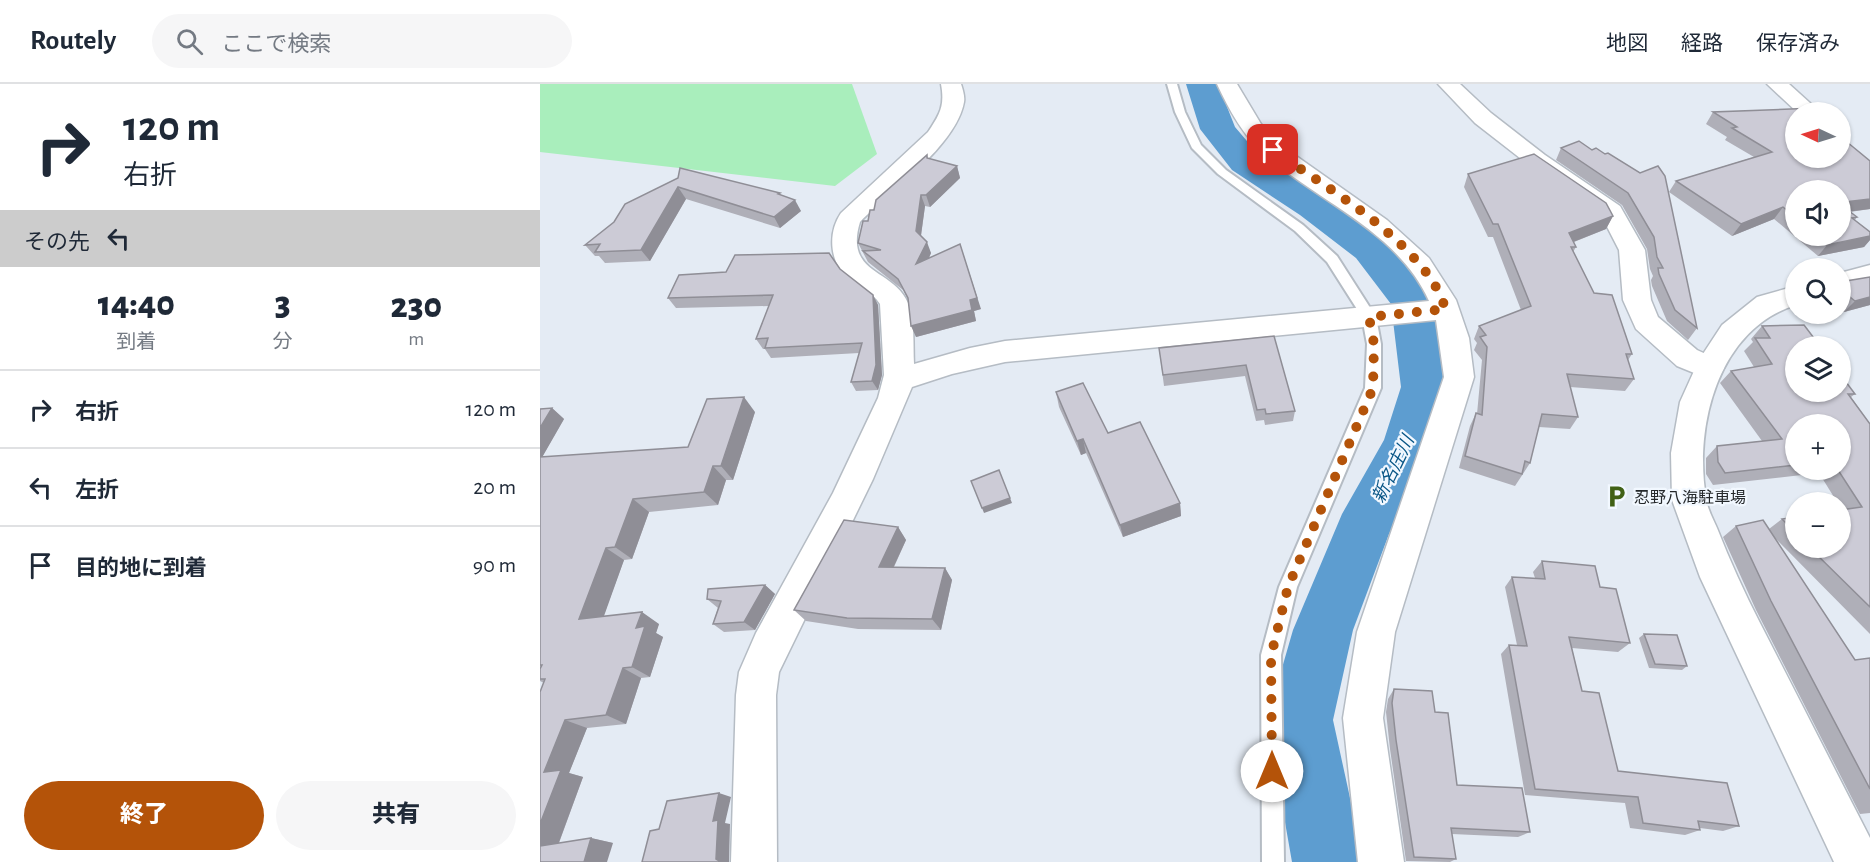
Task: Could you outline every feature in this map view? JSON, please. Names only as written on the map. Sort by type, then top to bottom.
[{"type":"street","points":[[754,862],[756,695],[759,672],[770,646],[850,493],[882,426],[899,380],[895,304],[884,291],[852,270],[845,256],[845,233],[848,221],[945,126],[956,98],[951,84]]},
{"type":"street","points":[[1227,84],[1243,116],[1273,150],[1364,214],[1397,242],[1430,277],[1457,344],[1459,377],[1376,632],[1363,718],[1381,862]]},
{"type":"street","points":[[1448,84],[1483,118],[1537,160],[1611,212],[1632,250],[1637,300],[1646,322],[1687,358],[1710,368]]},
{"type":"street","points":[[1777,84],[1798,102]]},
{"type":"street","points":[[1851,279],[1870,274]]},
{"type":"street","points":[[1785,298],[1767,304],[1732,333],[1710,368],[1695,402],[1687,453],[1689,500],[1718,577],[1862,861]]},
{"type":"street","points":[[899,380],[951,362],[1003,350],[1442,309]]},
{"type":"lane","points":[[1172,84],[1180,112],[1196,146],[1222,172],[1299,228],[1332,259],[1370,317],[1374,344],[1373,388],[1288,587],[1271,656],[1273,862]]},
{"type":"green space","points":[[540,84],[852,84],[877,154],[835,186],[540,152]]},
{"type":"building","points":[[1785,109],[1785,168],[1851,168],[1851,145],[1870,161],[1870,199],[1851,201],[1851,180],[1785,180],[1785,209],[1783,207],[1741,224],[1676,181],[1772,152],[1732,128],[1737,127],[1713,112]]},
{"type":"building","points":[[1579,141],[1592,150],[1596,148],[1605,154],[1608,153],[1640,173],[1658,166],[1665,176],[1697,328],[1675,310],[1659,274],[1658,268],[1663,268],[1657,257],[1654,237],[1628,193],[1561,148]]},
{"type":"building","points":[[1534,154],[1606,203],[1613,216],[1569,233],[1576,247],[1571,247],[1594,293],[1612,295],[1632,354],[1626,354],[1634,379],[1567,374],[1578,417],[1542,414],[1530,463],[1525,461],[1522,474],[1465,456],[1476,413],[1482,415],[1487,347],[1480,337],[1486,335],[1479,326],[1531,306],[1498,224],[1493,224],[1468,174]]},
{"type":"building","points":[[927,155],[927,158],[957,166],[926,195],[921,195],[916,231],[927,242],[916,264],[960,244],[977,298],[970,300],[972,310],[911,326],[908,298],[898,279],[863,251],[881,250],[858,243],[863,221],[868,221],[870,210],[874,210],[876,200]]},
{"type":"building","points":[[680,168],[780,193],[778,194],[795,200],[774,217],[678,187],[641,250],[595,252],[600,244],[585,245],[614,222],[625,204],[678,178]]},
{"type":"building","points":[[1851,212],[1857,217],[1852,218],[1870,232],[1870,236],[1851,240]]},
{"type":"building","points":[[829,253],[840,269],[873,295],[876,365],[872,381],[851,382],[862,343],[765,348],[768,338],[756,339],[773,295],[668,298],[679,275],[726,272],[735,255]]},
{"type":"building","points":[[1870,277],[1870,297],[1855,301],[1851,298],[1851,280]]},
{"type":"building","points":[[1804,325],[1812,336],[1785,336],[1785,402],[1851,402],[1851,398],[1870,424],[1870,607],[1820,558],[1851,558],[1851,508],[1862,507],[1844,480],[1851,480],[1851,414],[1785,414],[1785,466],[1725,473],[1718,462],[1717,446],[1782,439],[1731,371],[1772,364],[1755,338],[1770,338],[1762,326]]},
{"type":"building","points":[[1274,336],[1295,411],[1266,414],[1265,409],[1257,410],[1246,365],[1163,375],[1159,348]]},
{"type":"building","points":[[1083,383],[1108,433],[1140,422],[1180,503],[1120,525],[1083,439],[1077,441],[1056,392]]},
{"type":"building","points":[[744,397],[721,466],[713,466],[704,492],[633,499],[615,547],[606,548],[579,619],[642,612],[636,628],[645,626],[632,667],[623,668],[606,715],[565,720],[544,772],[561,770],[540,824],[540,692],[545,679],[540,679],[542,665],[540,665],[540,457],[688,447],[707,399]]},
{"type":"building","points":[[552,408],[540,428],[540,409]]},
{"type":"building","points":[[999,470],[1010,498],[982,508],[971,481]]},
{"type":"building","points":[[844,520],[898,527],[879,567],[945,568],[932,619],[847,618],[794,610]]},
{"type":"building","points":[[1763,520],[1785,553],[1785,558],[1788,558],[1855,660],[1870,658],[1870,789],[1771,601],[1736,526]]},
{"type":"building","points":[[1542,561],[1595,566],[1600,587],[1616,589],[1630,643],[1569,637],[1582,691],[1599,693],[1618,771],[1727,783],[1739,826],[1698,821],[1700,830],[1643,823],[1638,797],[1535,789],[1509,645],[1527,646],[1512,577],[1545,579]]},
{"type":"building","points":[[765,585],[744,622],[713,624],[721,601],[707,599],[708,589]]},
{"type":"building","points":[[1644,634],[1677,635],[1687,666],[1655,664]]},
{"type":"building","points":[[1394,689],[1432,691],[1435,712],[1448,713],[1457,785],[1522,788],[1530,832],[1451,828],[1456,859],[1414,857],[1396,740],[1392,703]]},
{"type":"building","points":[[719,793],[713,821],[718,820],[716,859],[721,862],[642,862],[650,831],[659,829],[667,801]]},
{"type":"building","points":[[591,838],[584,862],[540,862],[540,846]]},
{"type":"waterway","name":"新名庄川","points":[[1202,84],[1218,129],[1245,162],[1314,207],[1371,249],[1413,301],[1425,387],[1409,443],[1362,531],[1323,630],[1300,720],[1328,862]]},
{"type":"place","name":"忍野八海駐車場","points":[[1616,497]]},
{"type":"route","points":[[1272,771],[1271,656],[1288,587],[1373,388],[1374,344],[1369,317],[1446,309],[1430,277],[1397,242],[1364,214],[1273,150]]}]
